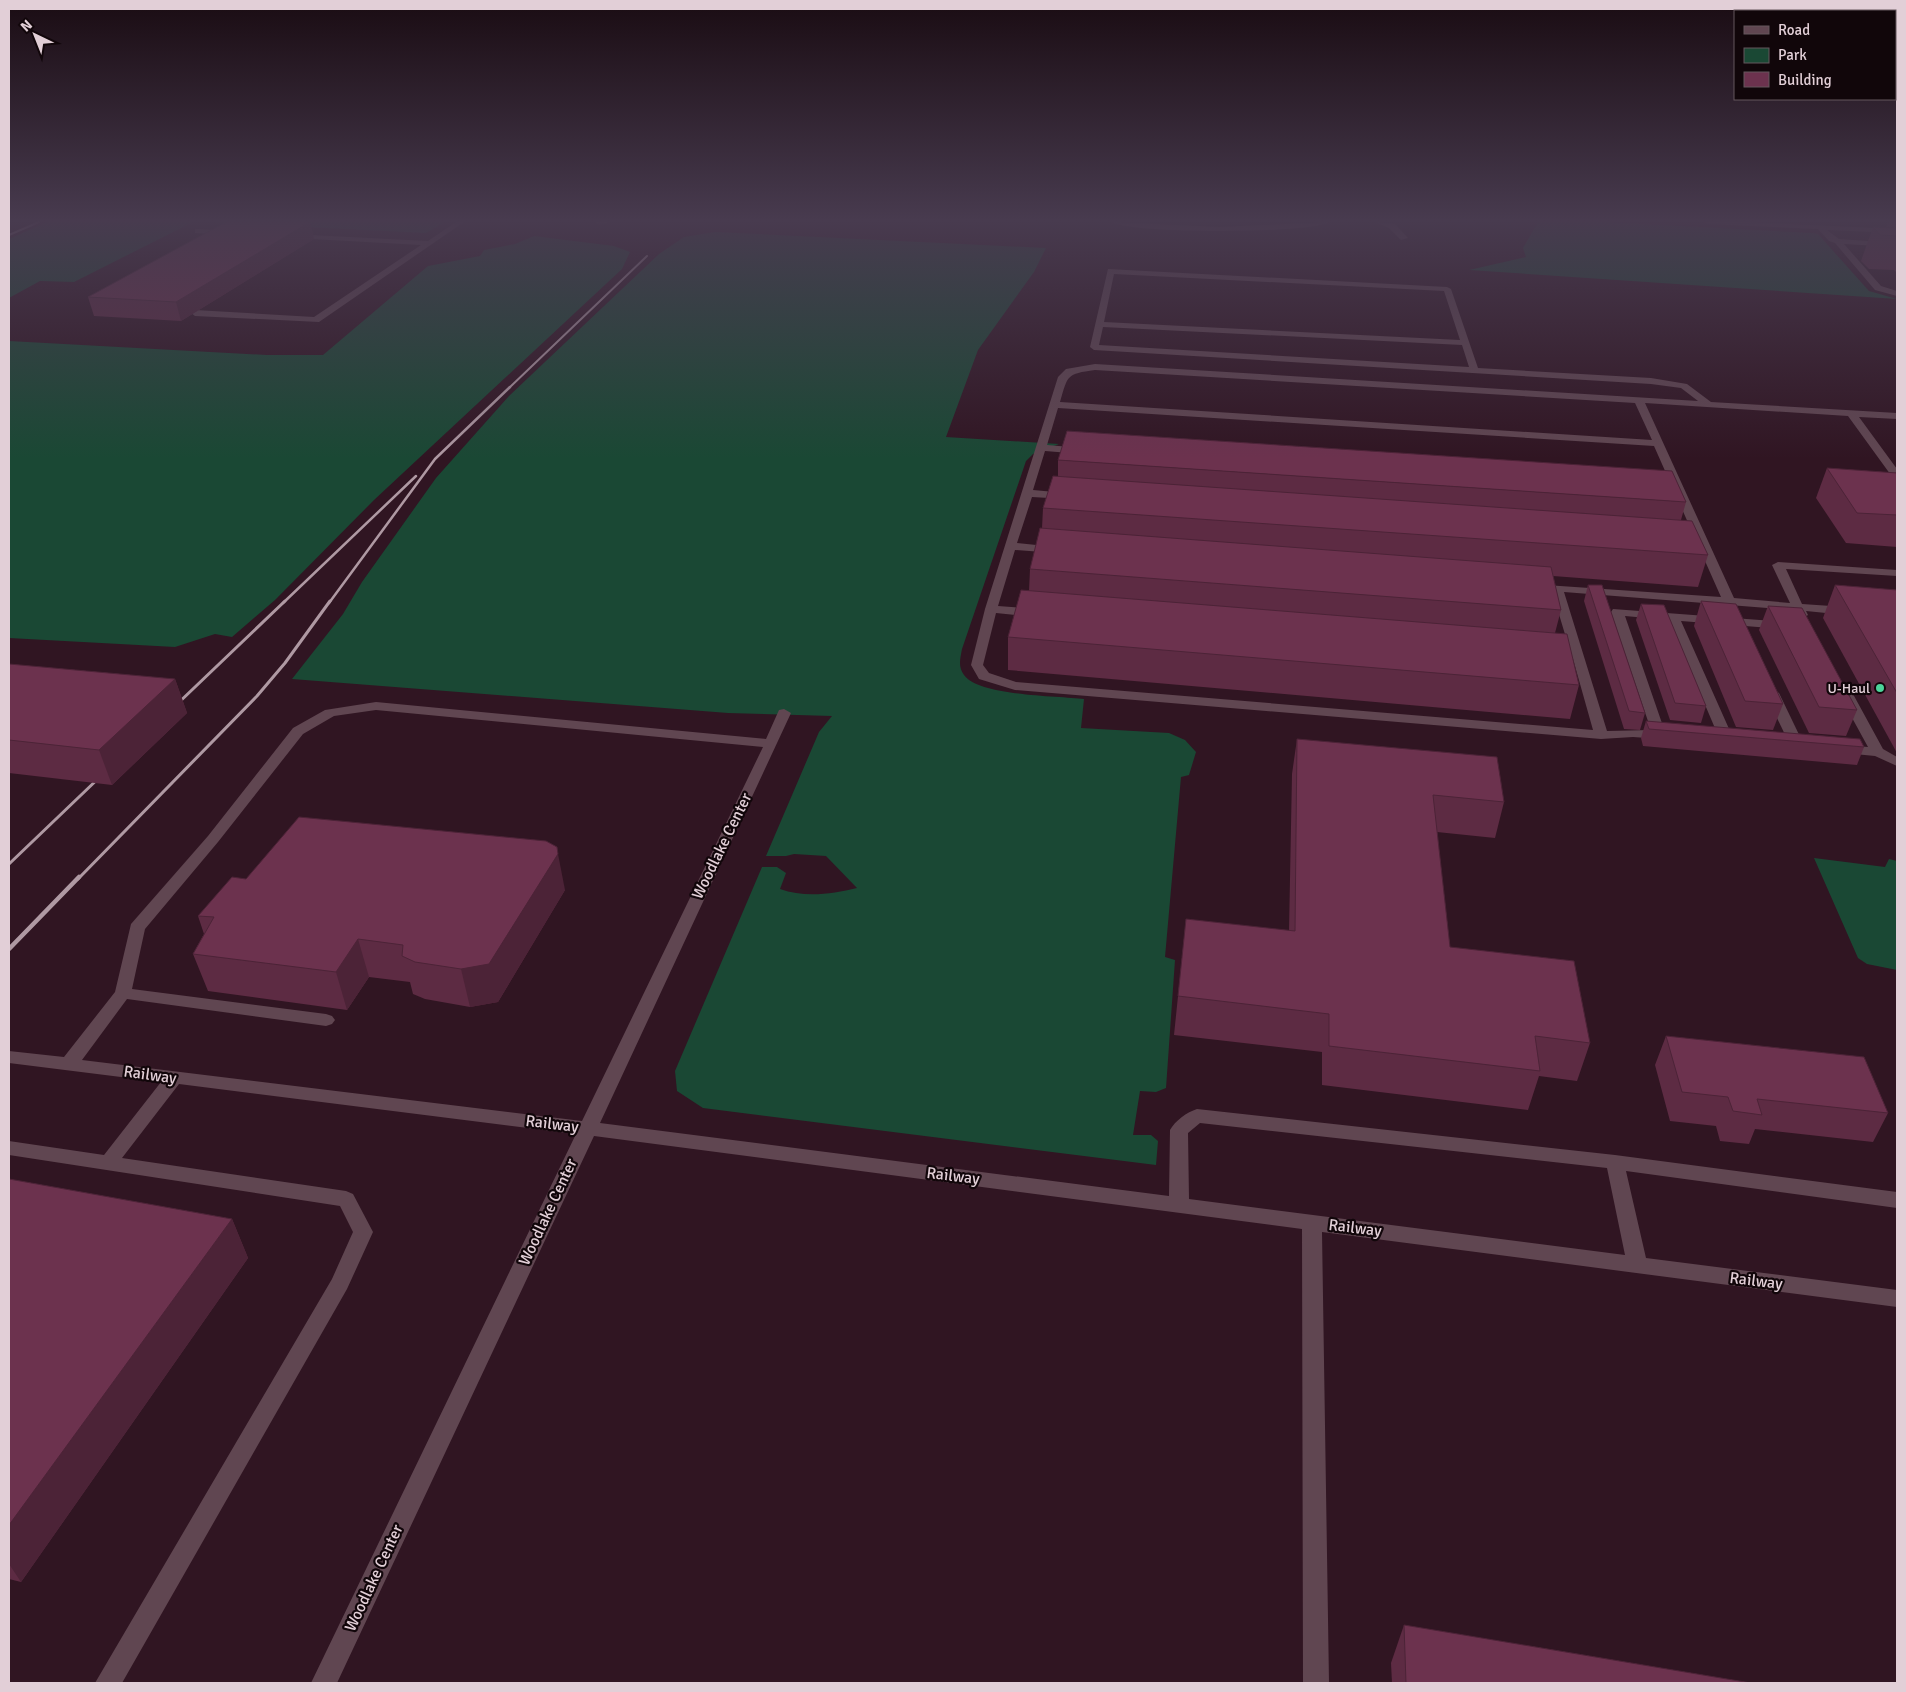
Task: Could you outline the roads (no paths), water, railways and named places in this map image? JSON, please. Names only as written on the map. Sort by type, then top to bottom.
[{"type":"street","points":[[195,313],[316,320],[344,301]]},
{"type":"street","points":[[1105,301],[1094,347],[1651,380],[1684,386],[1709,405]]},
{"type":"street","points":[[1451,301],[1474,369]]},
{"type":"street","points":[[1100,324],[1464,343]]},
{"type":"street","points":[[1678,736],[1633,733],[1601,735],[1015,686],[984,676],[977,664],[991,609],[1063,377],[1069,371],[1095,367],[1897,416]]},
{"type":"street","points":[[1639,400],[1698,543],[1729,601]]},
{"type":"street","points":[[1055,404],[1658,443]]},
{"type":"street","points":[[1852,414],[1897,476]]},
{"type":"street","points":[[1041,448],[1090,452]]},
{"type":"street","points":[[1027,493],[1077,497]]},
{"type":"street","points":[[1011,546],[1065,550]]},
{"type":"street","points":[[1659,735],[1617,612],[1808,627],[1778,565],[1897,573]]},
{"type":"street","points":[[1521,585],[1858,612]]},
{"type":"street","points":[[1557,588],[1601,735]]},
{"type":"street","points":[[991,609],[1049,614]]},
{"type":"street","points":[[1673,616],[1727,740]]},
{"type":"street","points":[[1738,621],[1746,639]]},
{"type":"street","points":[[1544,653],[1578,655]]},
{"type":"street","points":[[1768,683],[1797,745]]},
{"type":"street","points":[[1841,685],[1878,752]]},
{"type":"street","points":[[69,1064],[123,993],[137,928],[213,838],[298,731],[330,713],[376,706],[771,744]]},
{"type":"street","name":"Woodlake Center","points":[[324,1683],[771,744],[784,713]]},
{"type":"street","points":[[1707,738],[1744,741]]},
{"type":"street","points":[[1780,744],[1815,747]]},
{"type":"street","points":[[1833,748],[1878,752],[1897,762]]},
{"type":"street","points":[[123,993],[326,1020]]},
{"type":"street","name":"Railway","points":[[9,1057],[587,1128],[1897,1299]]},
{"type":"street","points":[[108,1163],[174,1078]]},
{"type":"street","points":[[1179,1205],[1179,1130],[1197,1116],[1615,1162],[1812,1187],[1897,1200]]},
{"type":"street","points":[[9,1148],[346,1199],[363,1232],[340,1283],[108,1683]]},
{"type":"street","points":[[1615,1162],[1637,1265]]},
{"type":"street","points":[[1312,1223],[1316,1683]]},
{"type":"railway","points":[[509,388],[600,301]]},
{"type":"railway","points":[[329,603],[435,459],[510,387]]},
{"type":"railway","points":[[283,603],[416,476]]},
{"type":"railway","points":[[172,709],[285,601]]},
{"type":"railway","points":[[78,879],[257,696],[285,663],[330,601]]},
{"type":"railway","points":[[9,864],[103,774]]},
{"type":"railway","points":[[9,949],[79,877]]},
{"type":"place","name":"U-Haul","points":[[1880,688]]}]
